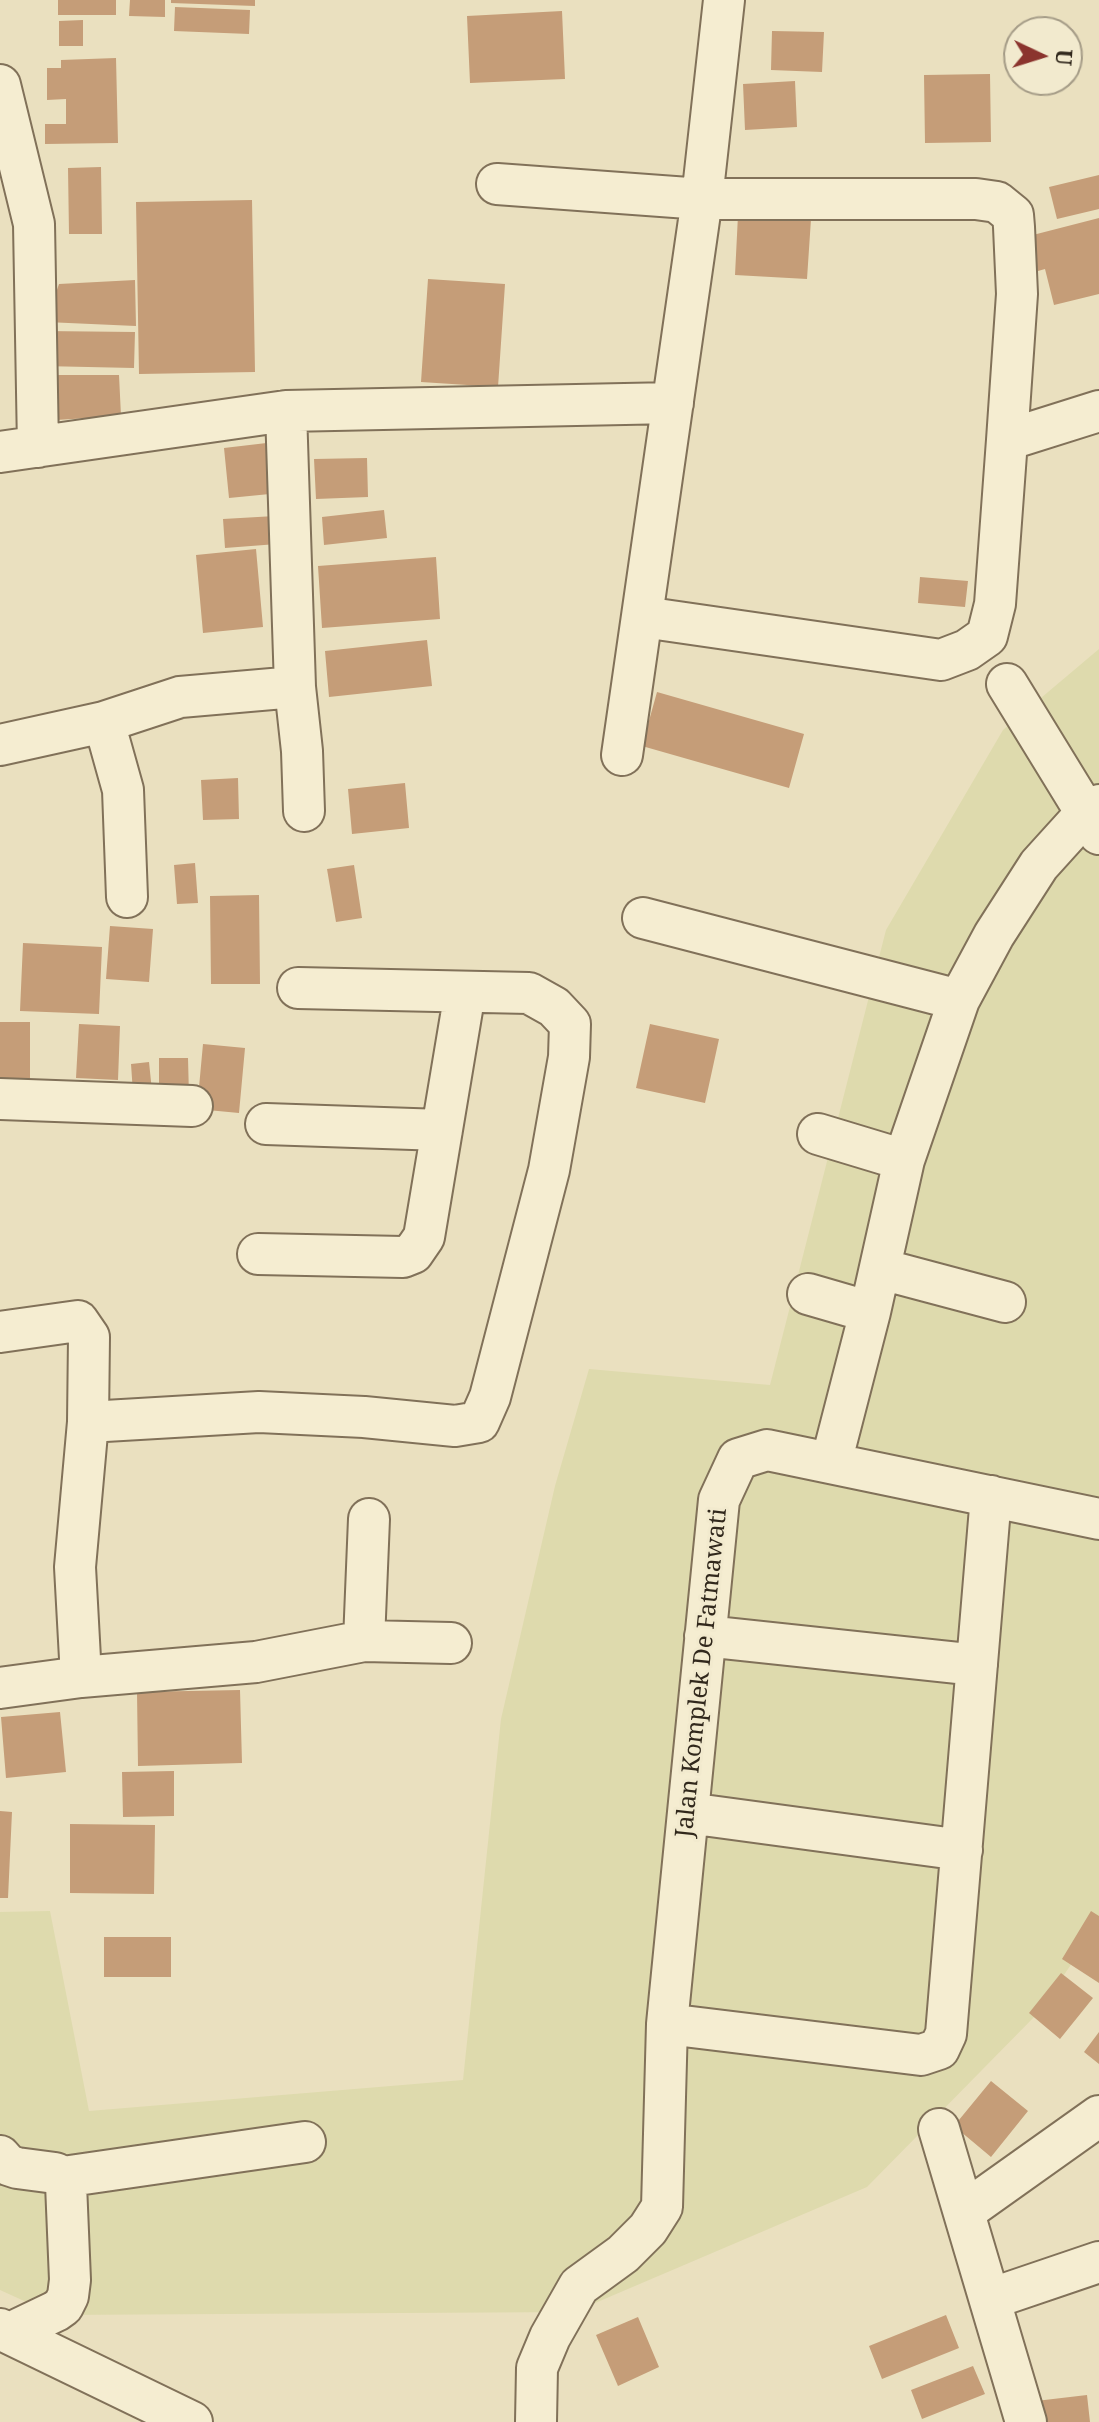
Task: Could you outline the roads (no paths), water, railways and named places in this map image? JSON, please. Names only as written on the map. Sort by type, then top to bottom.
[{"type":"street","points":[[622,755],[702,199],[724,0]]},
{"type":"street","points":[[0,85],[34,224],[19,449],[286,411],[673,403]]},
{"type":"street","points":[[497,184],[702,199],[976,199],[997,202],[1013,215],[1017,294],[995,604],[987,636],[967,650],[941,660],[643,617]]},
{"type":"street","points":[[286,411],[295,687],[304,811]]},
{"type":"street","points":[[1007,440],[1099,411]]},
{"type":"street","points":[[831,1463],[881,1269],[904,1160],[959,1000],[994,935],[1039,865],[1095,817],[1007,684]]},
{"type":"street","points":[[0,745],[104,722],[180,697],[295,687]]},
{"type":"street","points":[[104,722],[123,790],[127,897]]},
{"type":"street","points":[[643,918],[959,1000]]},
{"type":"street","points":[[88,1422],[259,1412],[364,1417],[455,1426],[479,1422],[490,1397],[549,1170],[569,1057],[570,1024],[554,1007],[529,993],[298,988]]},
{"type":"street","points":[[258,1254],[403,1257],[413,1253],[424,1237],[465,992]]},
{"type":"street","points":[[0,1099],[192,1106]]},
{"type":"street","points":[[266,1124],[442,1130]]},
{"type":"street","points":[[818,1134],[904,1160]]},
{"type":"street","points":[[881,1269],[1005,1302]]},
{"type":"street","points":[[808,1294],[870,1312]]},
{"type":"street","points":[[0,1332],[78,1321],[89,1337],[88,1422],[75,1567],[81,1677]]},
{"type":"street","name":"Jalan Komplek De Fatmawati","points":[[536,2422],[537,2368],[550,2337],[579,2286],[623,2254],[648,2229],[662,2207],[667,2024],[705,1636],[719,1500],[738,1459],[767,1450],[1099,1519]]},
{"type":"street","points":[[667,2024],[921,2055],[939,2049],[946,2034],[991,1496]]},
{"type":"street","points":[[364,1641],[369,1519]]},
{"type":"street","points":[[705,1636],[977,1665]]},
{"type":"street","points":[[0,1688],[81,1677],[256,1662],[364,1641],[451,1643]]},
{"type":"street","points":[[688,1813],[962,1850]]},
{"type":"street","points":[[964,2212],[1099,2116]]},
{"type":"street","points":[[939,2129],[1026,2422]]},
{"type":"street","points":[[0,2156],[8,2165],[63,2177],[305,2142]]},
{"type":"street","points":[[5,2331],[56,2311],[68,2296],[66,2184],[63,2177]]},
{"type":"street","points":[[990,2299],[1099,2262]]},
{"type":"street","points":[[5,2331],[192,2422]]}]
